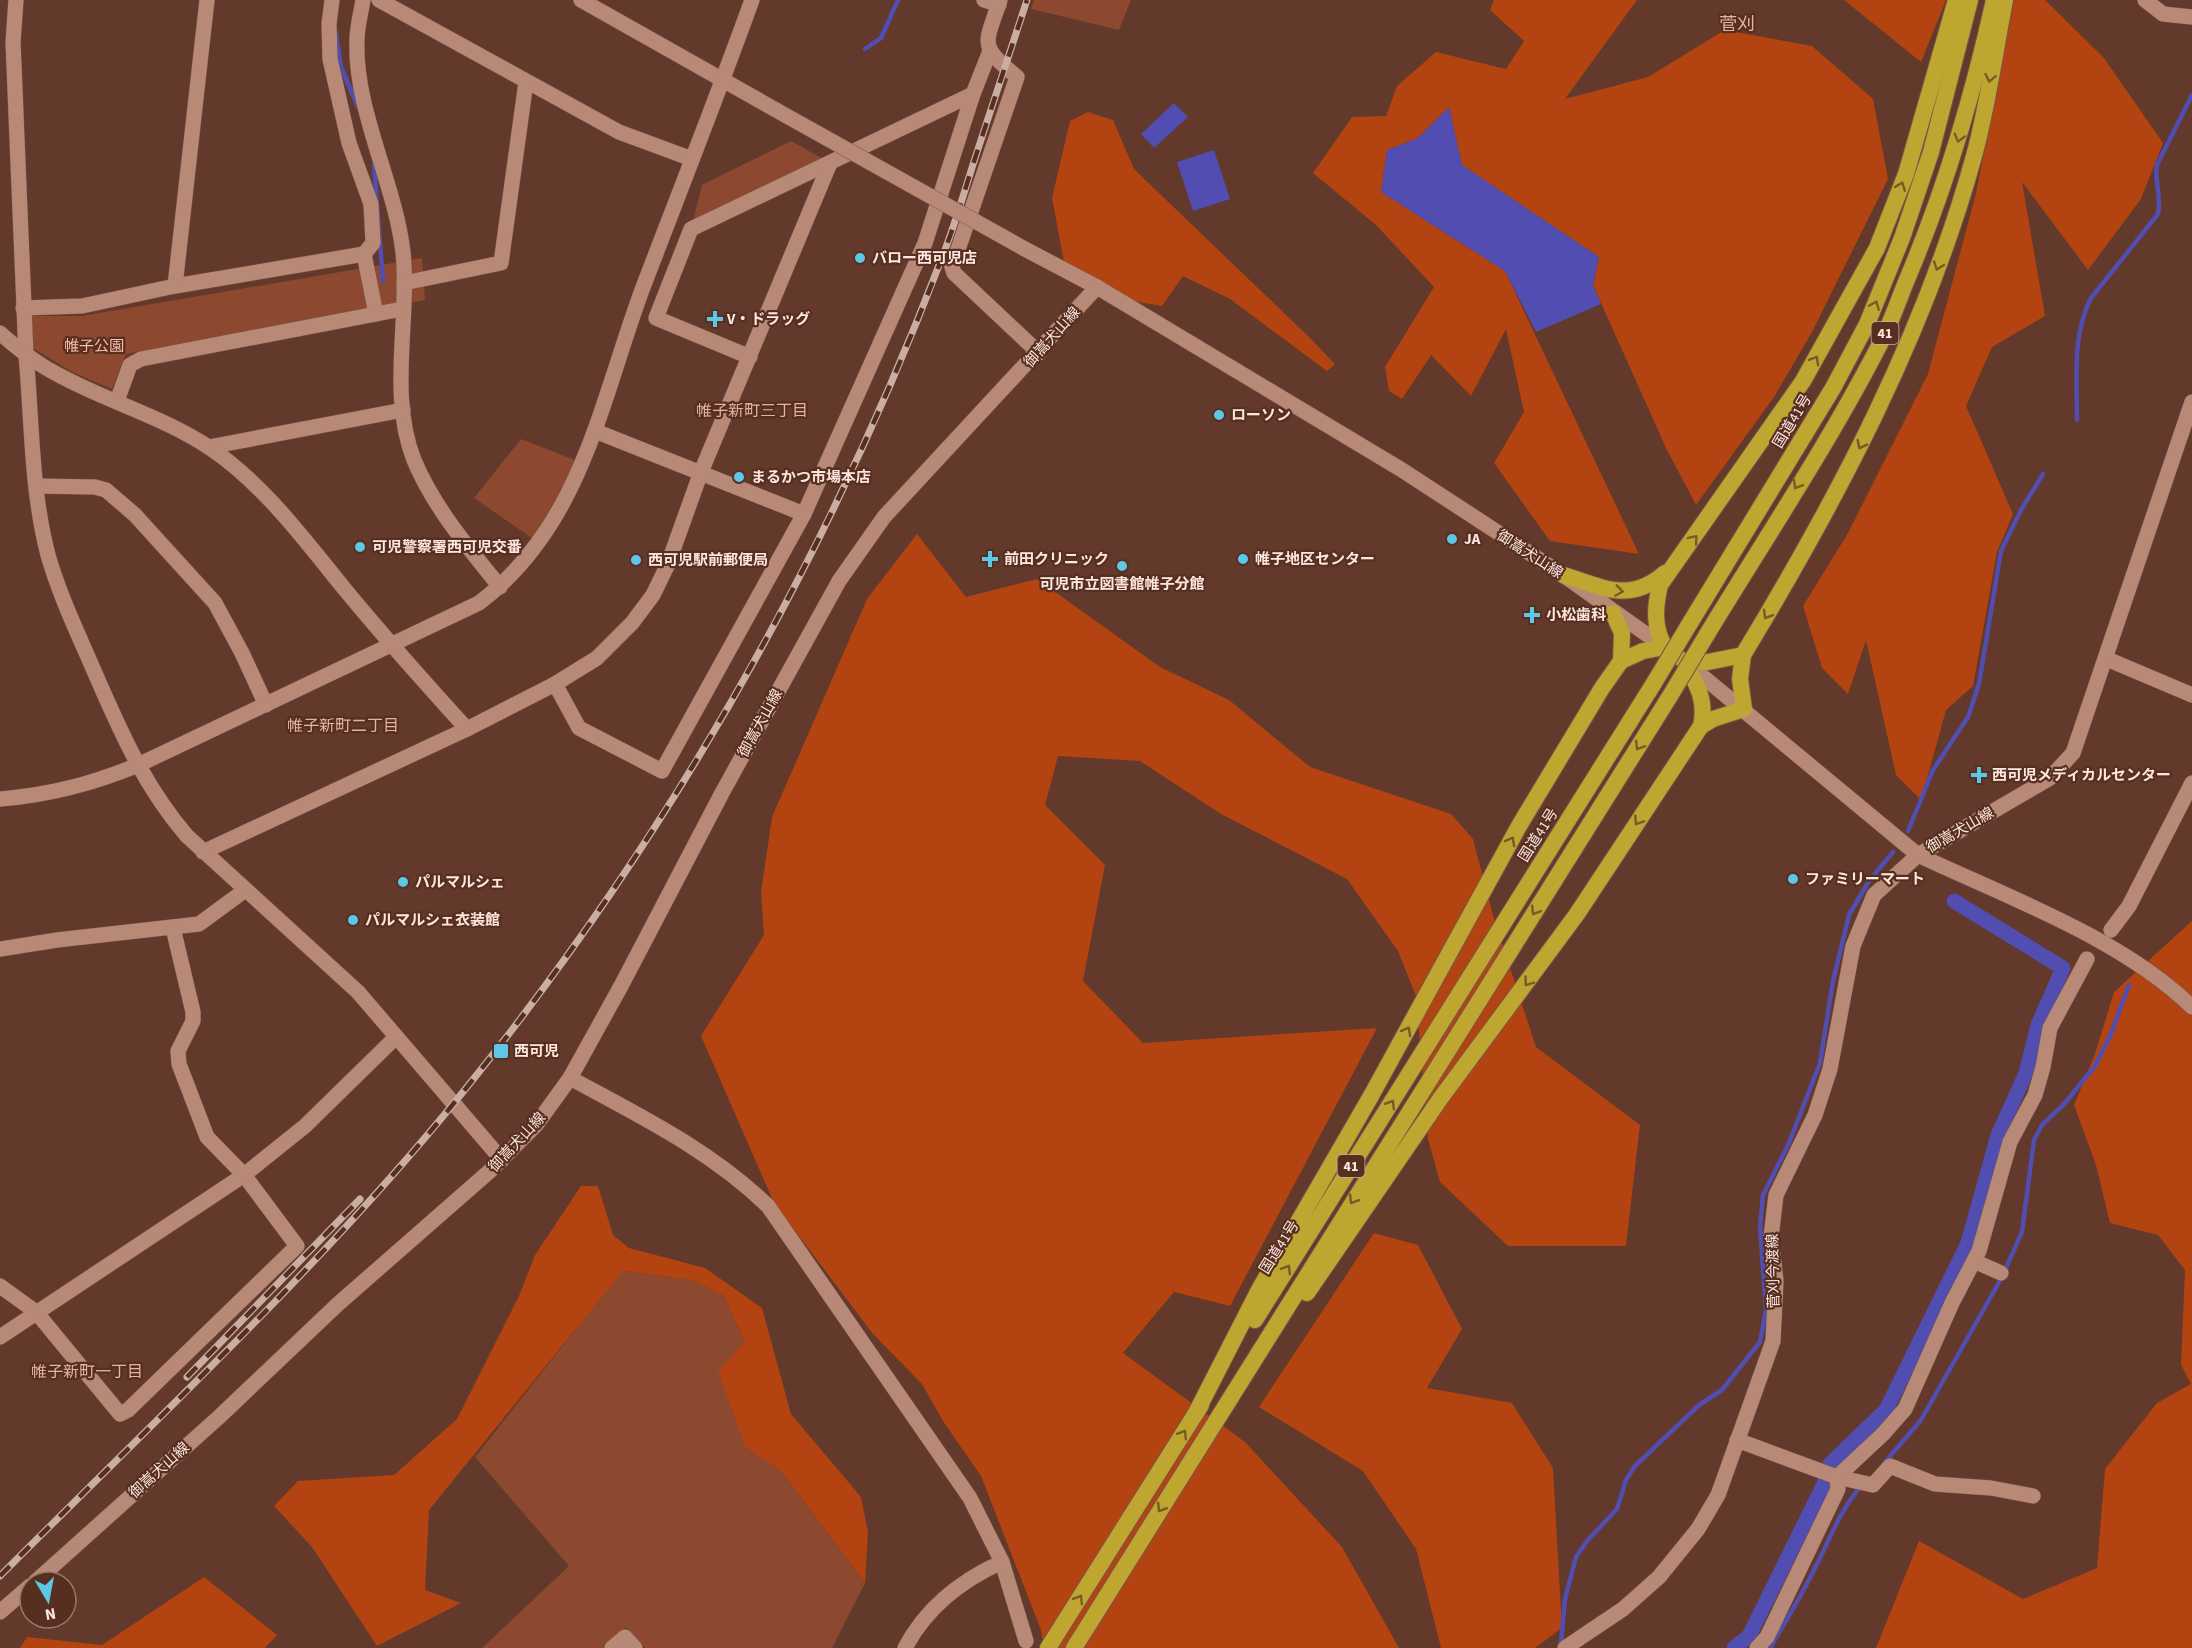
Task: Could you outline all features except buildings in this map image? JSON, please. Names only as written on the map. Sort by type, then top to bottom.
[{"type":"highway","points":[[1621,661],[1643,651],[1665,647],[1659,637],[1657,601],[1660,585],[1670,567],[1701,530],[1803,381],[1876,248],[1906,174],[1956,0]]},
{"type":"highway","name":"国道41号","points":[[1048,1648],[1654,683],[1833,388],[1867,324],[1902,238],[1931,152],[1970,0]]},
{"type":"highway","name":"41","points":[[1074,1648],[1670,696],[1849,399],[1884,334],[1923,242],[1954,156],[1980,62],[1994,0]]},
{"type":"highway","points":[[1701,726],[1713,719],[1744,709],[1740,679],[1743,655],[1861,445],[1915,328],[1974,156],[2005,0]]},
{"type":"highway","points":[[1563,575],[1627,592],[1640,590],[1670,567]]},
{"type":"highway","points":[[1196,1413],[1260,1288],[1376,1086],[1519,826],[1621,661],[1622,633],[1614,613]]},
{"type":"highway","points":[[1198,1449],[1440,1099],[1577,914],[1701,726],[1704,712],[1702,694],[1684,661],[1715,661],[1743,655]]},
{"type":"street","points":[[16,0],[13,42],[23,308],[36,486],[48,554],[70,620],[138,765],[171,817],[244,891],[358,992],[502,1160]]},
{"type":"street","points":[[175,286],[207,0]]},
{"type":"street","points":[[23,308],[82,306],[175,286],[364,254],[373,243],[371,204],[349,143],[330,58],[329,24],[332,0]]},
{"type":"street","points":[[363,0],[357,41],[362,93],[394,200],[403,253],[403,410],[413,458],[438,508],[500,587]]},
{"type":"street","points":[[378,0],[619,132],[692,159]]},
{"type":"street","points":[[581,0],[1096,287]]},
{"type":"street","points":[[0,799],[65,791],[97,782],[138,765],[392,646],[478,603],[500,587],[526,561],[548,532],[563,504],[595,431],[636,307],[752,0]]},
{"type":"street","points":[[2145,0],[2163,14],[2192,17]]},
{"type":"street","points":[[994,2],[986,40],[990,51],[1017,77],[952,270],[1039,353]]},
{"type":"street","points":[[555,684],[579,728],[662,771],[804,513],[925,243],[973,94],[990,51]]},
{"type":"street","points":[[404,283],[501,263],[525,82]]},
{"type":"street","points":[[750,357],[656,318],[691,229],[973,94]]},
{"type":"street","points":[[204,852],[467,729],[555,684],[597,658],[632,623],[653,595],[668,564],[701,472],[830,163]]},
{"type":"street","points":[[364,254],[376,314]]},
{"type":"street","name":"御嵩犬山線","points":[[48,1570],[502,1160],[536,1125],[570,1078],[839,581],[884,517],[1039,353],[1096,287],[1402,470],[1563,575],[1684,661],[1918,855],[2050,778],[2073,753],[2192,402]]},
{"type":"street","points":[[117,401],[130,365],[141,359],[402,309]]},
{"type":"street","points":[[0,333],[26,355],[71,382],[117,401],[209,447],[246,476],[310,547],[392,646],[467,729]]},
{"type":"street","points":[[209,447],[403,410]]},
{"type":"street","points":[[595,431],[804,513]]},
{"type":"street","points":[[36,486],[95,487],[106,490],[135,514],[215,603],[242,652],[266,705]]},
{"type":"street","points":[[2107,658],[2192,695]]},
{"type":"street","points":[[2111,930],[2129,906],[2192,783]]},
{"type":"street","points":[[1918,855],[2095,939],[2167,983],[2192,1007]]},
{"type":"street","name":"菅刈今渡線","points":[[1564,1648],[1623,1609],[1659,1577],[1698,1529],[1718,1495],[1773,1341],[1776,1281],[1771,1237],[1776,1195],[1815,1115],[1830,1070],[1853,946],[1874,894],[1918,855]]},
{"type":"street","points":[[0,949],[57,940],[199,924],[244,891]]},
{"type":"street","points":[[0,1286],[36,1312],[120,1414],[128,1410],[297,1246],[244,1175],[207,1137],[179,1064],[178,1051],[193,1021],[194,1012],[173,928]]},
{"type":"street","points":[[1837,1478],[1883,1434],[1905,1409],[1952,1303],[1979,1251],[2010,1142],[2034,1095],[2043,1066],[2050,1029],[2087,959]]},
{"type":"street","points":[[0,1337],[244,1175],[305,1126],[396,1037]]},
{"type":"street","points":[[570,1078],[699,1150],[736,1176],[768,1206],[954,1472],[982,1519],[1002,1563],[1026,1641]]},
{"type":"street","points":[[1974,1261],[2001,1273]]},
{"type":"street","points":[[1737,1440],[1837,1478],[1873,1485],[1890,1466],[1935,1484],[1991,1488],[2033,1496]]},
{"type":"street","points":[[1757,1648],[1767,1637],[1799,1574],[1838,1489],[1837,1478]]},
{"type":"street","points":[[905,1648],[940,1602],[981,1572],[1002,1563]]},
{"type":"street","points":[[0,1612],[18,1596]]},
{"type":"street","points":[[612,1648],[625,1636],[635,1648]]},
{"type":"green space","points":[[1034,0],[1131,0],[1119,30],[1031,9]]},
{"type":"green space","points":[[791,141],[830,163],[691,229],[702,185]]},
{"type":"green space","name":"帷子公園","points":[[422,258],[425,300],[126,354],[112,389],[72,372],[31,347],[32,316],[82,316]]},
{"type":"green space","points":[[521,439],[580,462],[539,543],[474,498]]},
{"type":"green space","points":[[622,1271],[692,1280],[724,1296],[745,1342],[746,1448],[781,1471],[865,1583],[832,1648],[645,1648],[626,1627],[603,1648],[482,1648],[569,1566],[475,1457]]},
{"type":"shaded area","points":[[1494,0],[1637,0],[1565,99],[1648,77],[1725,30],[1812,46],[1873,99],[1888,179],[1812,332],[1774,397],[1696,505],[1666,448],[1593,285],[1599,257],[1462,165],[1449,108],[1418,138],[1387,150],[1381,192],[1505,271],[1639,554],[1550,541],[1494,463],[1524,412],[1506,329],[1471,396],[1431,355],[1402,399],[1389,391],[1385,367],[1434,287],[1376,225],[1313,173],[1352,117],[1386,116],[1397,86],[1436,52],[1506,69],[1524,41],[1490,10]]},
{"type":"shaded area","points":[[1844,0],[1946,0],[1921,62]]},
{"type":"shaded area","points":[[2014,0],[2045,0],[2104,58],[2163,143],[2141,199],[2088,270],[2022,182],[2045,316],[1992,347],[1966,406],[2013,514],[1997,552],[1973,686],[1946,710],[1921,800],[1896,775],[1866,640],[1848,694],[1822,668],[1803,606],[1848,533],[1928,374],[1976,193]]},
{"type":"shaded area","points":[[1174,103],[1188,117],[1154,148],[1141,134]]},
{"type":"shaded area","points":[[1449,107],[1462,165],[1599,257],[1593,285],[1601,304],[1536,332],[1505,271],[1381,192],[1387,150],[1418,138]]},
{"type":"shaded area","points":[[1088,112],[1113,120],[1134,169],[1335,364],[1327,371],[1230,299],[1183,276],[1162,306],[1127,300],[1064,262],[1052,198],[1070,121]]},
{"type":"shaded area","points":[[1214,150],[1230,199],[1193,211],[1177,162]]},
{"type":"shaded area","points":[[917,534],[966,597],[1037,579],[1160,667],[1229,700],[1310,767],[1451,814],[1473,839],[1494,919],[1536,1047],[1640,1125],[1626,1246],[1508,1246],[1440,1182],[1428,1139],[1416,996],[1398,951],[1347,879],[1221,814],[1140,761],[1058,756],[1045,805],[1105,865],[1083,981],[1143,1043],[1377,1028],[1230,1306],[1174,1292],[1123,1353],[1245,1442],[1342,1547],[1399,1648],[1044,1648],[1041,1630],[981,1476],[943,1421],[922,1384],[873,1334],[774,1203],[701,1036],[764,935],[761,892],[772,817],[867,599]]},
{"type":"shaded area","points":[[2192,921],[2192,1648],[1876,1648],[1919,1541],[2023,1599],[2097,1568],[2105,1469],[2157,1403],[2191,1384],[2181,1365],[2185,1270],[2158,1235],[2110,1223],[2096,1165],[2074,1105],[2095,1054],[2114,992]]},
{"type":"shaded area","points":[[581,1186],[598,1186],[613,1235],[629,1248],[705,1268],[762,1308],[791,1414],[861,1497],[868,1532],[865,1583],[781,1471],[746,1448],[718,1371],[745,1342],[724,1296],[692,1280],[623,1271],[429,1510],[425,1590],[461,1603],[377,1646],[312,1547],[274,1506],[298,1481],[394,1475],[457,1419],[519,1296],[535,1255]]},
{"type":"shaded area","points":[[1374,1233],[1418,1245],[1462,1329],[1427,1388],[1512,1403],[1553,1468],[1562,1628],[1535,1648],[1441,1648],[1416,1549],[1363,1471],[1259,1407]]},
{"type":"shaded area","points":[[204,1577],[277,1635],[265,1648],[20,1648],[27,1637],[102,1645]]},
{"type":"waterway","points":[[865,49],[881,38],[898,0]]},
{"type":"waterway","points":[[336,33],[341,67],[358,107]]},
{"type":"waterway","points":[[2077,420],[2078,342],[2085,312],[2091,298],[2158,214],[2157,165],[2192,95]]},
{"type":"waterway","points":[[374,165],[383,281]]},
{"type":"waterway","points":[[1908,831],[1933,770],[1968,717],[1979,684],[2001,551],[2021,510],[2043,474]]},
{"type":"waterway","points":[[1561,1643],[1565,1599],[1576,1557],[1587,1541],[1617,1509],[1626,1480],[1635,1466],[1699,1405],[1722,1390],[1760,1342],[1766,1310],[1760,1227],[1763,1195],[1789,1143],[1820,1063],[1833,981],[1849,915],[1869,881],[1893,852]]},
{"type":"waterway","points":[[1734,1648],[1749,1636],[1824,1484],[1830,1464],[1886,1410],[1968,1243],[1998,1135],[2026,1073],[2038,1025],[2063,968],[1954,901]]},
{"type":"waterway","points":[[1885,1462],[1921,1420],[2002,1277],[2022,1232],[2034,1140],[2042,1125],[2065,1103],[2095,1066],[2110,1036],[2129,985]]},
{"type":"waterway","points":[[1770,1648],[1804,1590],[1841,1515],[1862,1485]]},
{"type":"railway","points":[[0,1576],[238,1340],[354,1218],[409,1156],[463,1092],[537,996],[608,897],[674,796],[736,692],[794,586],[848,478],[898,367],[948,241],[1027,0]]},
{"type":"railway","points":[[187,1377],[360,1199]]},
{"type":"place","name":"バロー西可児店","points":[[860,258]]},
{"type":"place","name":"V・ドラッグ","points":[[715,319]]},
{"type":"place","name":"ローソン","points":[[1219,415]]},
{"type":"place","name":"まるかつ市場本店","points":[[739,477]]},
{"type":"place","name":"JA","points":[[1452,539]]},
{"type":"place","name":"可児警察署西可児交番","points":[[360,547]]},
{"type":"place","name":"前田クリニック","points":[[990,559]]},
{"type":"place","name":"帷子地区センター","points":[[1243,559]]},
{"type":"place","name":"西可児駅前郵便局","points":[[636,560]]},
{"type":"place","name":"可児市立図書館帷子分館","points":[[1122,566]]},
{"type":"place","name":"小松歯科","points":[[1532,615]]},
{"type":"place","name":"西可児メディカルセンター","points":[[1979,775]]},
{"type":"place","name":"ファミリーマート","points":[[1793,879]]},
{"type":"place","name":"パルマルシェ","points":[[403,882]]},
{"type":"place","name":"パルマルシェ衣装館","points":[[353,920]]},
{"type":"place","name":"西可児","points":[[501,1051]]},
{"type":"district","name":"菅刈","points":[[1737,24]]},
{"type":"district","name":"帷子新町三丁目","points":[[752,410]]},
{"type":"district","name":"帷子新町二丁目","points":[[343,725]]},
{"type":"district","name":"帷子新町一丁目","points":[[87,1371]]}]
